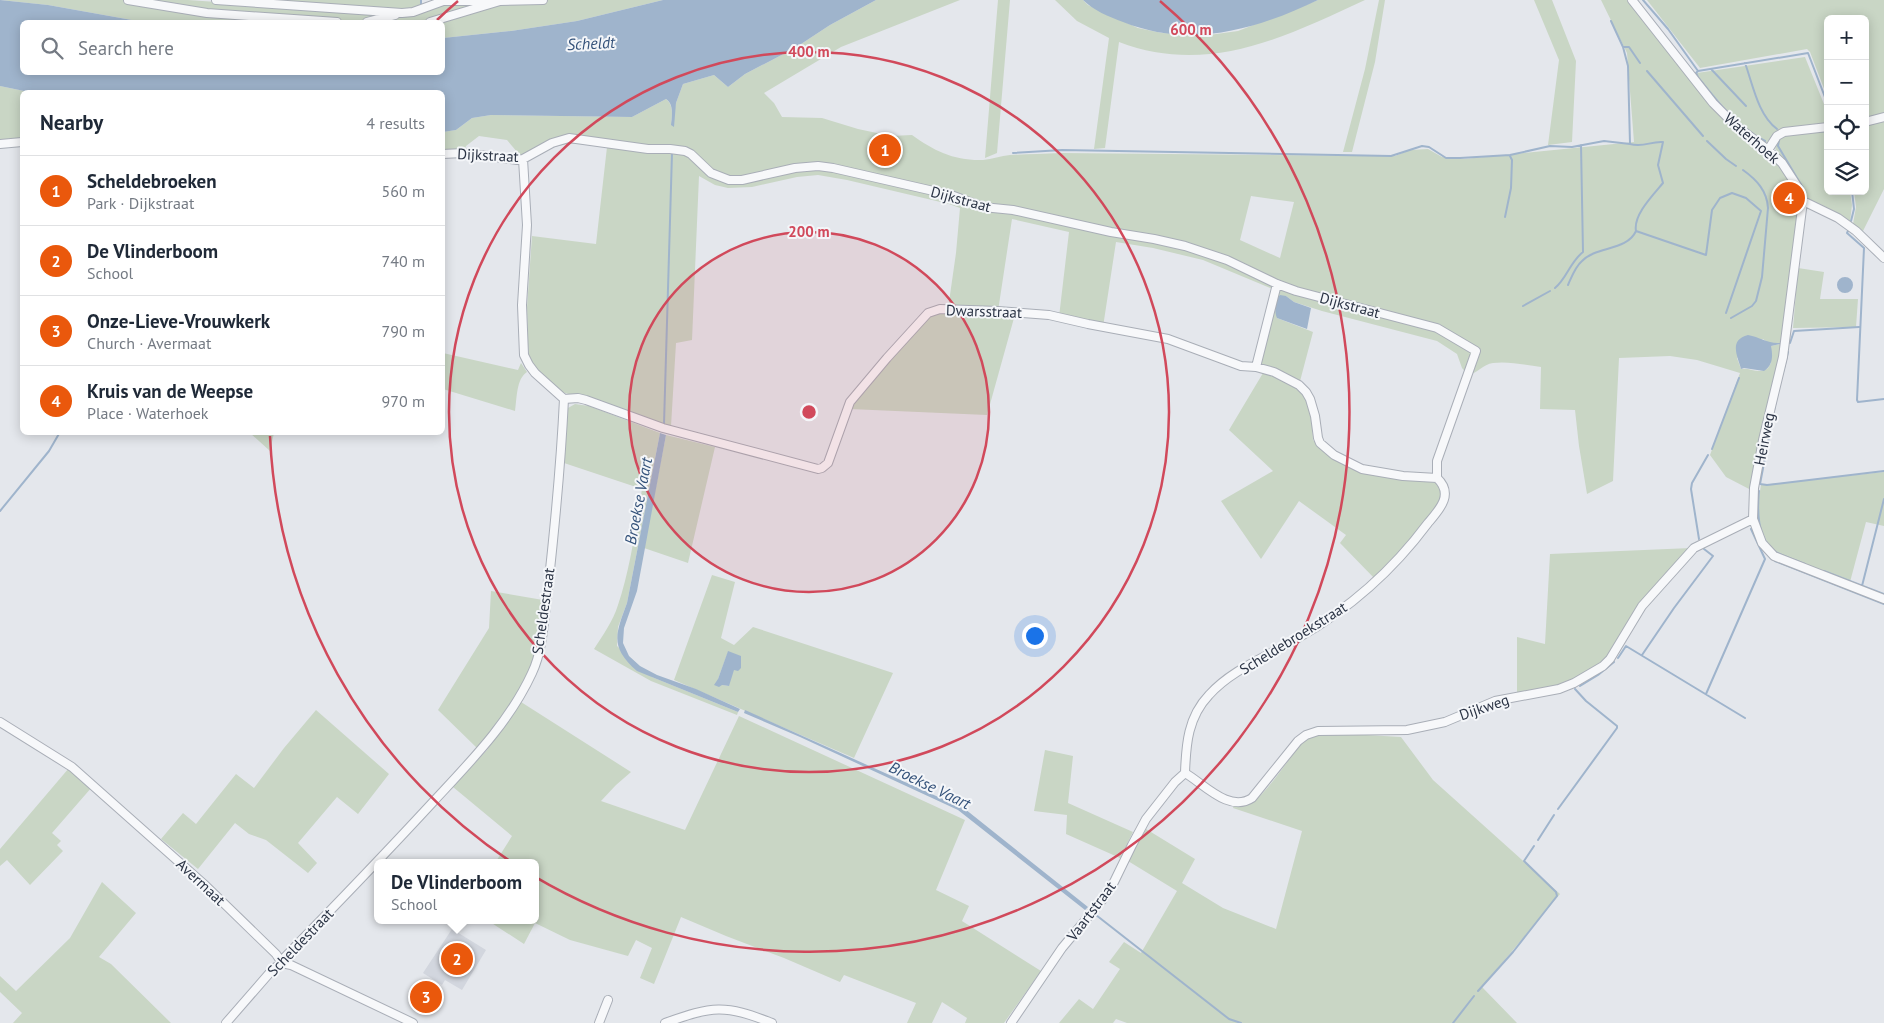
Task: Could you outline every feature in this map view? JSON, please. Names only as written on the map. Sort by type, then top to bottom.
[{"type":"street","points":[[128,0],[207,13],[309,20]]},
{"type":"street","points":[[216,0],[402,13],[413,12],[426,4],[445,0],[543,0]]},
{"type":"street","name":"Waterhoek","points":[[1632,0],[1713,103],[1735,125],[1782,163],[1803,201]]},
{"type":"street","points":[[437,20],[500,1]]},
{"type":"street","points":[[375,20],[402,13]]},
{"type":"street","points":[[1869,121],[1884,117]]},
{"type":"street","points":[[1768,150],[1777,136],[1784,132],[1824,127]]},
{"type":"street","name":"Dijkstraat","points":[[445,154],[464,154],[510,160],[522,159],[552,142],[569,138],[648,149],[685,151],[691,154],[711,173],[729,180],[742,180],[796,168],[826,167],[951,195],[983,207],[1013,210],[1185,246],[1228,260],[1277,284],[1325,299],[1437,328],[1476,352]]},
{"type":"street","points":[[0,144],[20,142]]},
{"type":"street","points":[[522,159],[527,225],[522,306],[524,355],[535,373],[564,399]]},
{"type":"street","points":[[1803,201],[1838,218],[1856,231],[1884,258]]},
{"type":"street","name":"Heirweg","points":[[1803,201],[1783,357],[1763,440],[1754,488],[1753,519],[1762,543],[1774,556],[1884,599]]},
{"type":"street","points":[[1256,367],[1277,284]]},
{"type":"street","name":"Dwarsstraat","points":[[564,399],[578,398],[586,400],[663,428],[822,468],[828,463],[847,408],[856,393],[924,316],[933,310],[998,311],[1049,315],[1168,339],[1241,366],[1256,367],[1283,376],[1299,385],[1306,392],[1313,407],[1320,443],[1343,460],[1362,469],[1382,473],[1437,478]]},
{"type":"street","name":"Scheldebroekstraat","points":[[1185,773],[1191,724],[1195,714],[1208,696],[1232,676],[1323,623],[1343,609],[1381,577],[1420,534],[1440,508],[1445,492],[1444,486],[1437,478],[1437,461],[1476,352]]},
{"type":"street","name":"Scheldestraat","points":[[381,859],[481,750],[501,725],[532,673],[540,643],[546,602],[560,478],[564,399]]},
{"type":"street","name":"Dijkweg","points":[[1185,773],[1220,796],[1232,801],[1247,802],[1306,735],[1318,731],[1407,730],[1426,727],[1444,722],[1496,700],[1550,691],[1574,683],[1603,666],[1610,659],[1642,606],[1694,548],[1753,519]]},
{"type":"street","name":"Avermaat","points":[[0,722],[72,767],[206,886],[276,954],[282,963],[292,965],[413,1023]]},
{"type":"street","name":"Vaartstraat","points":[[1011,1023],[1062,948],[1114,882],[1146,819],[1175,782],[1185,773]]},
{"type":"street","name":"Scheldestraat","points":[[226,1023],[273,969],[282,963],[284,958],[374,866]]},
{"type":"street","points":[[599,1023],[608,1000]]},
{"type":"street","points":[[665,1023],[696,1012],[720,1009],[744,1012],[772,1023]]},
{"type":"shaded area","points":[[452,929],[486,950],[462,990],[445,980],[442,985],[423,973]]},
{"type":"green space","points":[[0,0],[188,0],[402,15],[447,0],[663,0],[577,21],[511,31],[445,38],[445,20],[132,20],[48,5]]},
{"type":"green space","points":[[216,0],[421,0],[421,8],[402,12]]},
{"type":"green space","points":[[876,0],[960,0],[841,47],[764,93],[774,103],[782,117],[822,118],[858,129],[891,136],[912,135],[928,146],[945,154],[963,159],[983,160],[1010,155],[1060,153],[1395,156],[1410,150],[1428,149],[1442,157],[1464,159],[1634,142],[1627,53],[1601,0],[1629,0],[1671,55],[1782,168],[1797,191],[1799,199],[1786,335],[1751,490],[1726,477],[1710,455],[1740,373],[1697,360],[1670,356],[1619,358],[1613,481],[1587,494],[1575,410],[1540,409],[1541,367],[1493,363],[1468,375],[1462,368],[1457,354],[1437,341],[1322,311],[1294,302],[1286,296],[1277,318],[1313,332],[1299,385],[1256,367],[1275,290],[1203,260],[1153,248],[1116,242],[1103,327],[1059,317],[1069,232],[1012,219],[998,311],[948,309],[960,208],[847,180],[818,175],[797,177],[752,187],[728,188],[715,185],[699,176],[692,340],[676,343],[671,426],[562,392],[536,368],[529,358],[527,307],[532,236],[596,244],[607,147],[582,144],[564,145],[523,159],[507,140],[479,136],[466,146],[464,153],[445,154],[445,132],[456,130],[472,118],[491,115],[632,117],[666,99],[671,107],[671,125],[683,84],[714,75],[728,87],[745,74],[795,48],[830,25]],"holes":[[[1251,196],[1294,202],[1280,258],[1240,240]],[[1763,339],[1770,344],[1780,344],[1771,346],[1771,363],[1768,368],[1761,371],[1741,369],[1737,358]]]},
{"type":"green space","points":[[998,0],[1010,0],[997,153],[985,158]]},
{"type":"green space","points":[[1055,0],[1083,0],[1088,5],[1138,28],[1162,33],[1209,35],[1238,31],[1318,0],[1365,0],[1275,39],[1245,48],[1215,53],[1184,55],[1152,51],[1119,42],[1105,148],[1094,149],[1109,38],[1077,21]]},
{"type":"green space","points":[[1379,0],[1385,0],[1375,62],[1352,152],[1343,152],[1365,69]]},
{"type":"green space","points":[[1534,0],[1552,0],[1576,61],[1572,142],[1548,145],[1559,60]]},
{"type":"green space","points":[[1647,0],[1884,0],[1884,114],[1869,118],[1869,15],[1824,15],[1824,89],[1810,52],[1807,49],[1700,68]]},
{"type":"green space","points":[[1805,57],[1824,104],[1824,124],[1780,129],[1766,143],[1734,118],[1697,77],[1697,73]]},
{"type":"green space","points":[[0,86],[20,90],[20,145],[0,148]]},
{"type":"green space","points":[[1884,120],[1884,189],[1863,231],[1853,224],[1856,207],[1854,195],[1869,195],[1869,124]]},
{"type":"green space","points":[[1824,130],[1824,195],[1851,195],[1852,205],[1850,222],[1807,198],[1776,152],[1776,144],[1779,139],[1786,135],[1803,131]]},
{"type":"green space","points":[[1798,268],[1824,272],[1820,299],[1858,299],[1856,327],[1793,328]]},
{"type":"green space","points":[[940,313],[1014,318],[987,415],[850,409],[923,322],[929,317]]},
{"type":"green space","points":[[445,353],[518,370],[521,363],[527,372],[523,375],[519,384],[515,411],[445,390]]},
{"type":"green space","points":[[1263,373],[1285,381],[1296,388],[1307,400],[1310,407],[1313,440],[1326,453],[1355,469],[1371,474],[1403,480],[1438,483],[1443,492],[1423,528],[1375,579],[1340,543],[1346,535],[1299,501],[1261,559],[1221,501],[1273,471],[1229,430]]},
{"type":"green space","points":[[575,404],[589,406],[660,433],[627,603],[618,627],[617,646],[652,677],[738,712],[737,715],[651,681],[594,649],[618,605],[632,548],[642,489],[564,463],[568,408]]},
{"type":"green space","points":[[252,435],[274,435],[270,451]]},
{"type":"green space","points":[[666,435],[715,447],[688,563],[644,548]]},
{"type":"green space","points":[[1884,472],[1884,526],[1866,522],[1850,582],[1790,559],[1772,549],[1767,542],[1759,523],[1757,510],[1761,485]]},
{"type":"green space","points":[[1691,548],[1644,598],[1605,660],[1572,681],[1555,687],[1517,693],[1517,637],[1545,644],[1550,554]]},
{"type":"green space","points":[[712,575],[735,582],[721,638],[734,645],[753,627],[893,673],[854,758],[674,680]],"holes":[[[728,652],[729,686],[722,685],[718,679]]]},
{"type":"green space","points":[[491,591],[543,600],[537,646],[528,673],[509,707],[478,749],[438,710],[489,628]]},
{"type":"green space","points":[[521,702],[631,772],[601,801],[685,830],[739,716],[965,820],[936,890],[969,906],[962,921],[1041,971],[1004,1023],[965,1023],[967,1018],[942,1002],[932,1023],[907,1023],[916,1003],[844,975],[840,982],[681,917],[654,984],[640,978],[652,948],[636,940],[628,956],[570,940],[537,924],[539,924],[539,859],[498,859],[512,836],[453,787],[487,750]]},
{"type":"green space","points":[[316,710],[389,774],[358,814],[337,797],[298,843],[317,863],[308,873],[266,840],[249,834],[235,823],[198,869],[161,839],[183,813],[196,824],[236,774],[254,788]]},
{"type":"green space","points":[[1332,733],[1401,737],[1433,780],[1560,894],[1482,987],[1517,1023],[1127,1023],[1116,1019],[1113,1023],[1059,1023],[1079,999],[1093,1009],[1120,969],[1109,962],[1124,942],[1141,953],[1177,891],[1128,861],[1146,829],[1195,859],[1182,883],[1223,908],[1276,929],[1302,831],[1233,808],[1234,805],[1242,806],[1253,802],[1259,797],[1272,783],[1301,743],[1312,737]]},
{"type":"green space","points":[[1045,750],[1073,756],[1068,803],[1133,832],[1120,858],[1066,834],[1067,815],[1034,811]]},
{"type":"green space","points":[[69,768],[92,787],[52,833],[61,841],[57,845],[63,851],[30,885],[7,860],[0,866],[0,849]]},
{"type":"green space","points":[[102,882],[136,913],[99,957],[111,964],[171,1023],[13,1023],[22,1013],[0,992],[0,976],[16,991],[70,938]]},
{"type":"green space","points":[[493,924],[534,924],[524,944]]},
{"type":"water","name":"Scheldt","points":[[0,0],[48,5],[132,20],[20,20],[20,75],[445,75],[445,38],[511,31],[577,21],[663,0],[876,0],[830,25],[795,48],[745,74],[728,87],[714,75],[683,84],[676,103],[674,127],[671,125],[671,107],[666,99],[632,117],[491,115],[472,118],[456,130],[445,132],[445,90],[20,90],[0,86]]},
{"type":"water","points":[[1083,0],[1318,0],[1271,20],[1247,27],[1198,35],[1148,30],[1107,15]]},
{"type":"water","points":[[1845,277],[1853,285],[1845,293],[1837,285]]},
{"type":"water","points":[[1280,295],[1311,308],[1307,329],[1277,318],[1276,306]]},
{"type":"water","points":[[1748,335],[1780,343],[1771,346],[1772,360],[1764,371],[1741,369],[1736,345],[1742,337]]},
{"type":"water","points":[[660,433],[666,435],[637,591],[624,628],[623,643],[629,656],[640,666],[657,675],[696,689],[740,709],[738,712],[637,671],[622,654],[619,647],[618,631],[627,603]]},
{"type":"water","points":[[728,651],[741,656],[741,668],[738,671],[734,670],[729,686],[722,685],[719,687],[714,685]]},
{"type":"water","points":[[745,710],[965,809],[1088,907],[1085,910],[958,810],[744,713]]},
{"type":"waterway","points":[[1643,0],[1668,29],[1698,71],[1808,53],[1824,95]]},
{"type":"waterway","points":[[1611,21],[1623,47],[1629,47],[1640,63]]},
{"type":"waterway","points":[[1623,47],[1628,66],[1630,144],[1639,145],[1663,142],[1658,165],[1663,183],[1641,212],[1636,225],[1636,231],[1706,255],[1712,210],[1720,198],[1732,193],[1746,198],[1761,211],[1726,313]]},
{"type":"waterway","points":[[1745,63],[1761,108],[1770,123],[1777,129]]},
{"type":"waterway","points":[[1711,69],[1746,106]]},
{"type":"waterway","points":[[1647,71],[1703,136]]},
{"type":"waterway","points":[[1698,71],[1696,73],[1698,77],[1728,113],[1745,128],[1765,141]]},
{"type":"waterway","points":[[1811,132],[1824,131]]},
{"type":"waterway","points":[[1779,140],[1778,146],[1803,188]]},
{"type":"waterway","points":[[1013,153],[1062,150],[1391,156],[1422,146],[1429,147],[1446,158],[1460,158],[1510,155],[1550,146],[1572,147],[1604,141],[1630,144]]},
{"type":"waterway","points":[[1707,141],[1736,166]]},
{"type":"waterway","points":[[1555,288],[1583,252],[1581,145]]},
{"type":"waterway","name":"Broekse Vaart","points":[[664,424],[672,153]]},
{"type":"waterway","points":[[1505,217],[1511,188],[1512,160],[1510,156]]},
{"type":"waterway","points":[[1731,318],[1752,306],[1756,301],[1762,277],[1768,208],[1766,196],[1760,186],[1743,170]]},
{"type":"waterway","points":[[1851,221],[1854,209],[1852,195]]},
{"type":"waterway","points":[[1568,285],[1577,266],[1588,256],[1626,242],[1636,231]]},
{"type":"waterway","points":[[1848,231],[1847,233],[1864,248],[1857,400],[1858,402],[1884,399]]},
{"type":"waterway","points":[[1523,306],[1550,291]]},
{"type":"waterway","points":[[1790,343],[1794,331],[1859,327]]},
{"type":"waterway","points":[[1783,372],[1788,352]]},
{"type":"waterway","points":[[1712,449],[1739,378]]},
{"type":"waterway","points":[[1776,400],[1760,484],[1767,485],[1884,471]]},
{"type":"waterway","points":[[0,511],[49,451],[58,435]]},
{"type":"waterway","points":[[1699,539],[1691,489],[1692,483],[1708,455]]},
{"type":"waterway","points":[[1759,491],[1758,516],[1765,540],[1776,552],[1805,564]]},
{"type":"waterway","points":[[1862,586],[1884,499]]},
{"type":"waterway","points":[[1706,694],[1765,559],[1751,529]]},
{"type":"waterway","points":[[1642,655],[1713,556],[1704,549]]},
{"type":"waterway","points":[[1775,561],[1884,604]]},
{"type":"waterway","points":[[1824,571],[1884,594]]},
{"type":"waterway","points":[[1618,658],[1626,646],[1745,718]]},
{"type":"waterway","points":[[1580,686],[1614,662]]},
{"type":"waterway","points":[[1558,809],[1617,728],[1575,689]]},
{"type":"waterway","points":[[1538,840],[1554,815]]},
{"type":"waterway","points":[[1478,991],[1513,952],[1557,896],[1556,892],[1524,861],[1534,846]]},
{"type":"waterway","name":"Broekse Vaart","points":[[1096,915],[1229,1019],[1241,1023]]},
{"type":"waterway","points":[[1453,1023],[1474,996]]},
{"type":"place","name":"Scheldebroeken","points":[[885,150]]},
{"type":"place","name":"Kruis van de Weepse","points":[[1789,198]]},
{"type":"place","name":"De Vlinderboom","points":[[457,959]]},
{"type":"place","name":"Onze-Lieve-Vrouwkerk","points":[[426,997]]}]
